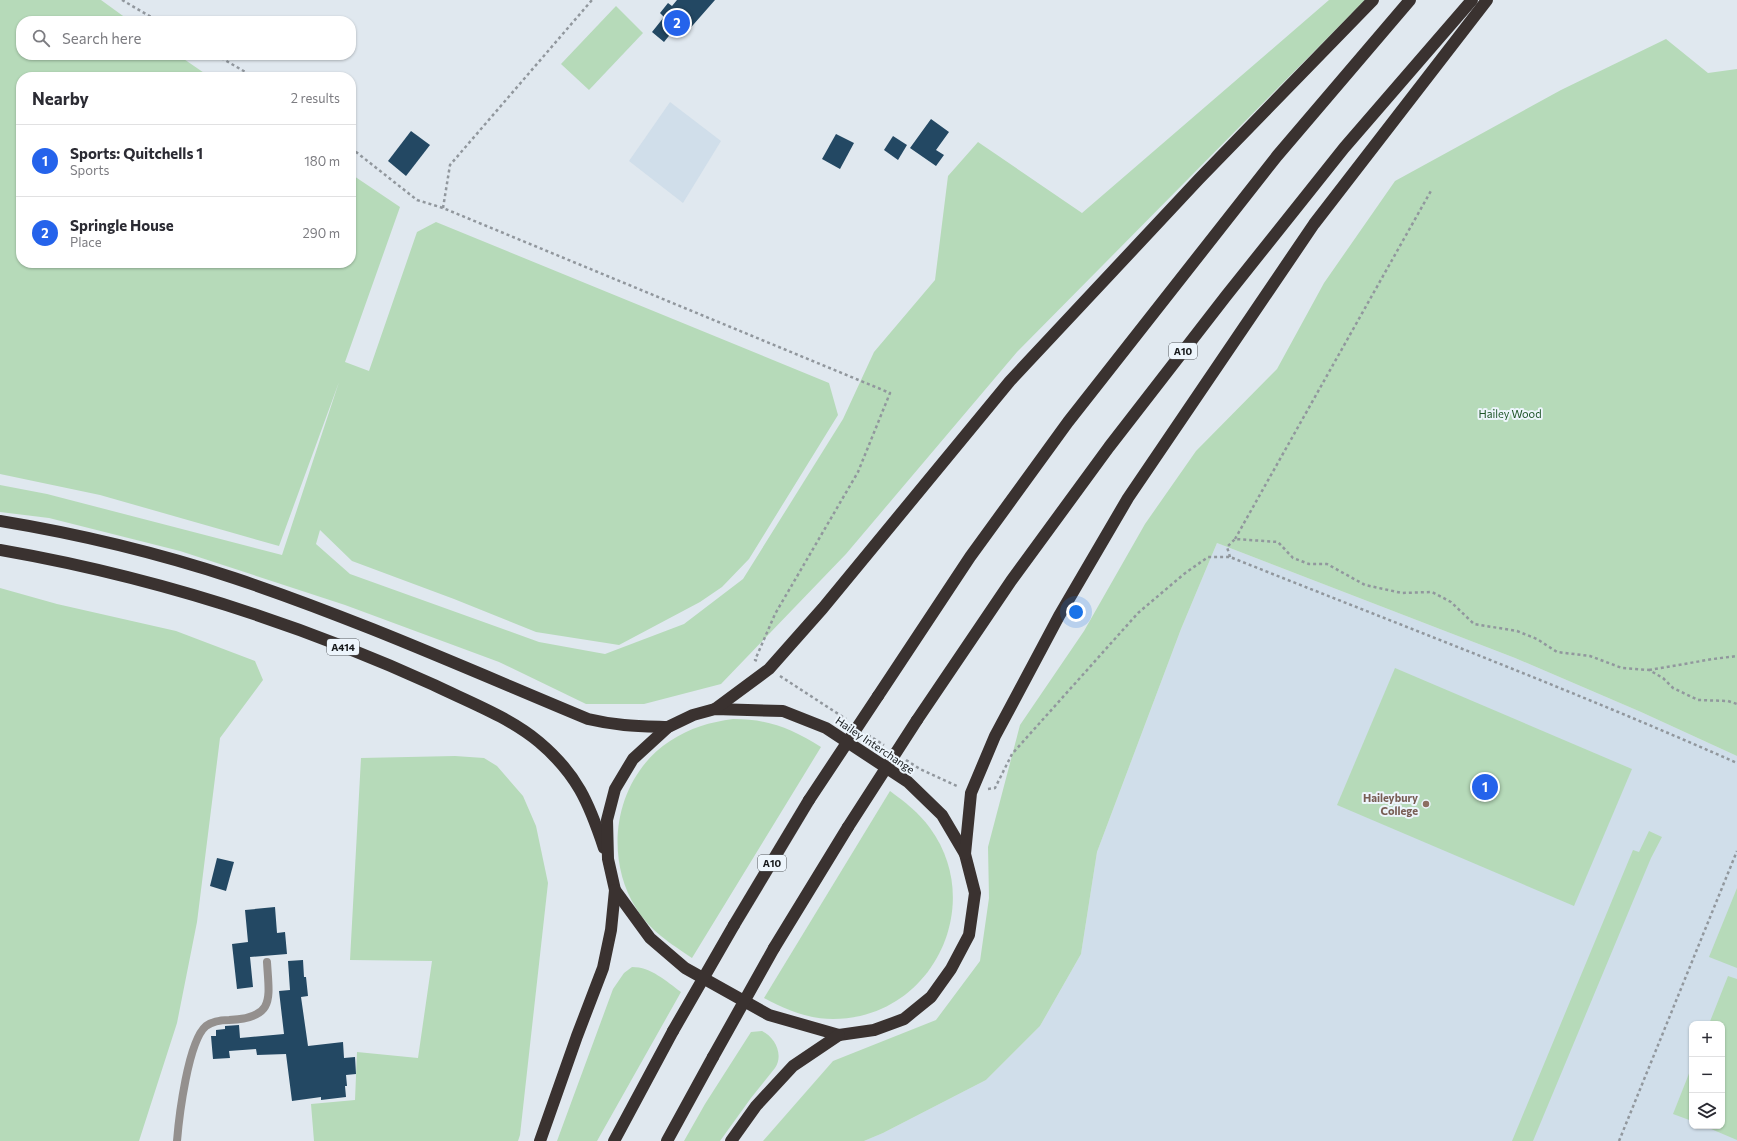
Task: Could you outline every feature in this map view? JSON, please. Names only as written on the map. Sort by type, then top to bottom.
[{"type":"highway","points":[[715,709],[769,669],[828,602],[1010,381],[1200,179],[1372,0]]},
{"type":"highway","name":"A10","points":[[614,1141],[734,925],[809,800],[970,556],[1068,422],[1277,156],[1410,0]]},
{"type":"highway","name":"A10","points":[[667,1141],[712,1056],[774,948],[848,827],[917,720],[1011,581],[1108,446],[1226,296],[1344,148],[1472,0]]},
{"type":"highway","points":[[965,854],[971,793],[995,736],[1059,616],[1128,498],[1314,224],[1487,0]]},
{"type":"highway","name":"A414","points":[[0,521],[91,539],[176,560],[233,578],[312,606],[416,646],[588,719],[629,727],[668,728]]},
{"type":"highway","name":"A414","points":[[0,550],[126,577],[275,621],[402,671],[497,716],[539,742],[570,774],[581,789],[592,812],[608,859]]},
{"type":"highway","name":"Hailey Interchange","points":[[715,709],[783,711],[826,728],[908,782],[942,815],[965,854],[975,893],[969,935],[951,969],[931,997],[904,1019],[874,1030],[839,1035],[769,1015],[685,968],[650,938],[616,890],[608,859],[607,820],[615,789],[633,759],[668,728],[693,715],[715,709]]},
{"type":"highway","points":[[540,1141],[603,968],[611,930],[616,890]]},
{"type":"highway","points":[[731,1141],[756,1106],[793,1066],[839,1035]]},
{"type":"lane","points":[[176,1141],[183,1095],[196,1044],[206,1027],[220,1020],[250,1018],[265,1008],[268,1001],[269,992],[267,962]]},
{"type":"path","points":[[122,0],[149,16]]},
{"type":"path","points":[[443,208],[450,165],[592,0]]},
{"type":"path","points":[[225,60],[245,72]]},
{"type":"path","points":[[356,152],[417,200],[443,208],[890,393],[858,472],[776,614],[755,660],[851,723]]},
{"type":"path","points":[[1230,557],[1227,547],[1235,539],[1432,189]]},
{"type":"path","points":[[1235,539],[1278,542],[1293,558],[1308,564],[1327,564],[1365,585],[1402,593],[1432,592],[1450,602],[1474,624],[1524,634],[1537,638],[1557,652],[1590,656],[1622,668],[1649,670],[1713,658],[1737,656]]},
{"type":"path","points":[[901,756],[920,769],[971,793],[996,788],[1012,754],[1138,613],[1184,574],[1208,557],[1230,557],[1664,731],[1737,764]]},
{"type":"path","points":[[1649,670],[1663,678],[1674,688],[1698,700],[1728,701],[1737,704]]},
{"type":"path","points":[[863,731],[888,748]]},
{"type":"path","points":[[1619,1141],[1737,851]]},
{"type":"shaded area","points":[[670,102],[721,141],[683,203],[629,161]]},
{"type":"shaded area","name":"Haileybury College","points":[[1217,543],[1515,658],[1641,712],[1737,756],[1737,1141],[864,1141],[883,1133],[986,1080],[1040,1026],[1081,954],[1097,852],[1181,629]]},
{"type":"green space","points":[[0,0],[101,0],[123,16],[16,16],[16,60],[185,60],[203,72],[16,72],[16,268],[356,268],[356,177],[400,207],[345,362],[369,371],[417,232],[436,222],[829,383],[838,415],[749,559],[722,587],[700,602],[619,645],[536,632],[454,599],[352,561],[320,530],[316,544],[350,574],[539,642],[605,654],[684,624],[743,579],[843,419],[874,352],[935,280],[948,176],[978,142],[1082,213],[1329,0],[1365,0],[1017,352],[846,554],[721,684],[644,704],[586,704],[499,662],[345,605],[180,551],[49,518],[0,512],[0,485],[47,494],[282,555],[339,382],[279,546],[100,495],[0,474]]},
{"type":"green space","points":[[616,6],[643,33],[589,90],[561,64]]},
{"type":"green space","name":"Hailey Wood","points":[[1666,39],[1708,73],[1737,69],[1737,756],[1641,712],[1515,658],[1217,543],[1181,629],[1097,852],[1081,954],[1040,1026],[986,1080],[883,1133],[864,1141],[763,1141],[833,1061],[936,1020],[980,961],[989,898],[988,847],[1020,725],[1084,631],[1145,524],[1196,451],[1277,369],[1324,283],[1395,181],[1561,90]]},
{"type":"green space","points":[[0,588],[57,604],[176,631],[255,661],[263,680],[220,738],[197,922],[177,1023],[139,1141],[0,1141]]},
{"type":"green space","points":[[1395,668],[1632,769],[1574,906],[1337,805]]},
{"type":"green space","points":[[733,719],[746,719],[779,726],[800,735],[821,747],[692,958],[668,942],[654,930],[636,908],[625,887],[619,864],[618,841],[620,817],[627,795],[637,774],[652,756],[670,741],[685,732],[708,724]]},
{"type":"green space","points":[[455,756],[484,758],[497,766],[523,796],[536,826],[548,883],[520,1135],[518,1141],[314,1141],[311,1104],[355,1100],[357,1052],[418,1058],[432,961],[350,960],[361,758]]},
{"type":"green space","points":[[890,791],[912,808],[926,823],[946,859],[953,891],[950,923],[940,953],[922,979],[898,1000],[868,1014],[824,1019],[806,1016],[764,998]]},
{"type":"green space","points":[[1649,831],[1662,837],[1651,858],[1533,1141],[1512,1141],[1633,850],[1639,852]]},
{"type":"green space","points":[[1737,888],[1737,968],[1709,957]]},
{"type":"green space","points":[[632,967],[646,969],[652,972],[681,992],[597,1141],[557,1141],[613,989],[624,973]]},
{"type":"green space","points":[[1728,976],[1737,979],[1737,1140],[1711,1129],[1725,1129],[1725,1021],[1710,1021]]},
{"type":"green space","points":[[762,1031],[771,1037],[777,1047],[779,1058],[775,1068],[720,1141],[684,1141],[705,1104],[751,1032]]},
{"type":"green space","points":[[1689,1074],[1689,1120],[1673,1114]]},
{"type":"building","points":[[677,0],[715,0],[686,33],[677,26],[664,42],[652,32],[664,17],[660,13],[668,3],[672,6]]},
{"type":"building","points":[[931,119],[949,132],[936,150],[944,155],[936,166],[910,148]]},
{"type":"building","points":[[411,131],[430,145],[406,176],[388,161]]},
{"type":"building","points":[[836,134],[854,143],[840,169],[822,159]]},
{"type":"building","points":[[893,136],[907,145],[898,160],[884,150]]},
{"type":"building","points":[[217,858],[234,862],[226,891],[210,886]]},
{"type":"building","points":[[275,907],[277,933],[285,932],[287,954],[250,957],[253,987],[237,989],[232,944],[248,942],[245,910]]},
{"type":"building","points":[[303,960],[304,977],[306,977],[308,996],[301,997],[308,1046],[343,1042],[344,1058],[355,1057],[356,1074],[346,1075],[346,1097],[321,1100],[321,1097],[292,1101],[286,1054],[257,1055],[256,1049],[229,1051],[230,1058],[213,1059],[211,1036],[216,1036],[216,1030],[225,1029],[225,1026],[239,1025],[240,1038],[284,1034],[279,991],[290,990],[288,961]]},
{"type":"place","name":"Springle House","points":[[677,23]]},
{"type":"place","name":"Sports: Quitchells 1","points":[[1485,787]]},
{"type":"place","name":"Haileybury College","points":[[1426,804]]}]
